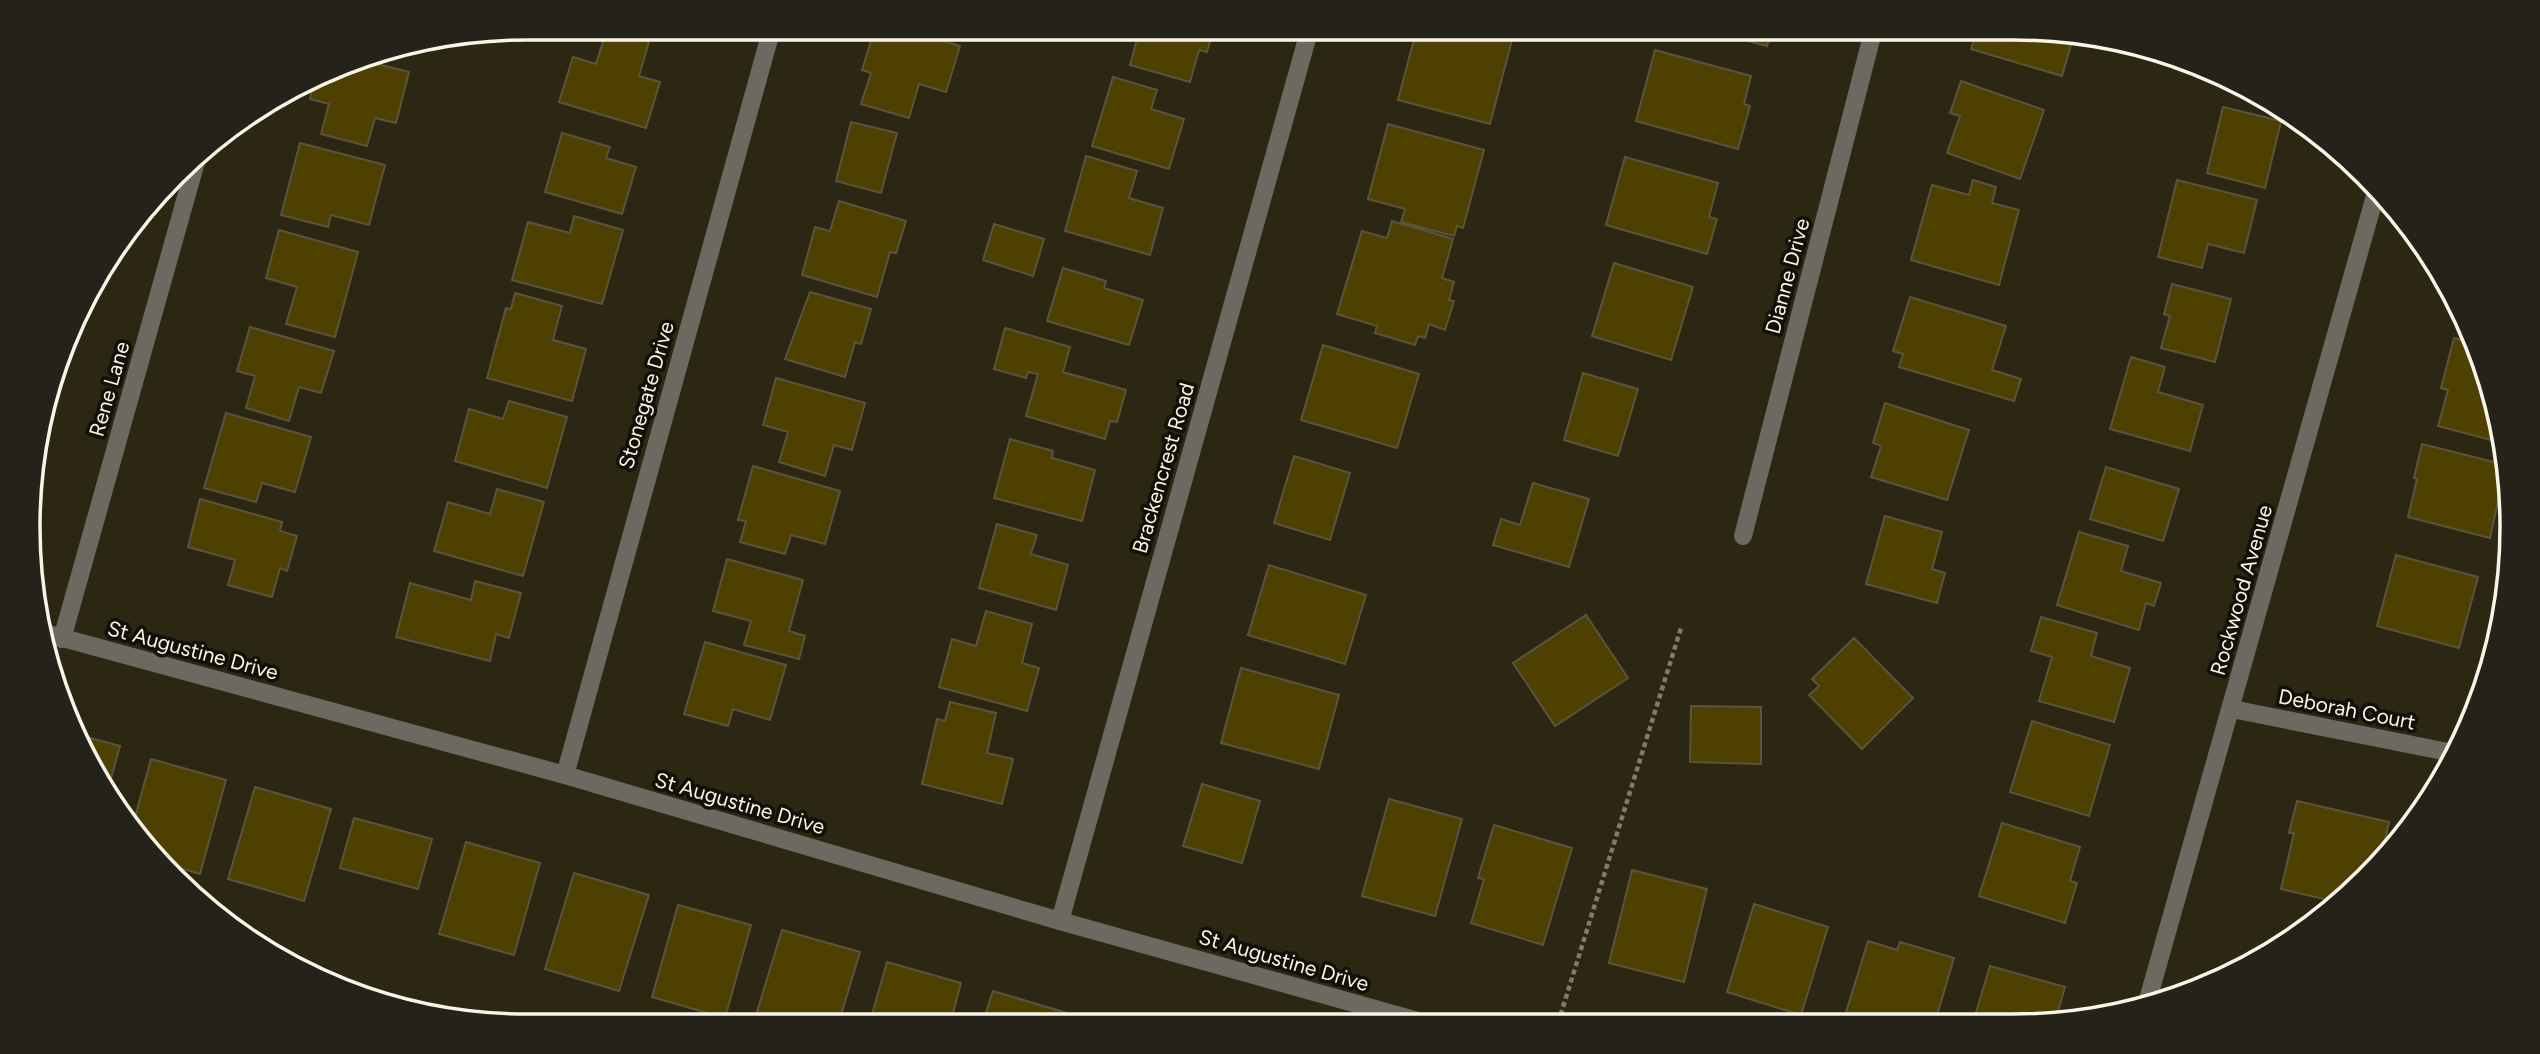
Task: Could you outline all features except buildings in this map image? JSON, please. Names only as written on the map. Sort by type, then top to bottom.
[{"type":"street","name":"Stonegate Drive","points":[[565,775],[769,40]]},
{"type":"street","name":"Brackencrest Road","points":[[1060,921],[1307,40]]},
{"type":"street","name":"Dianne Drive","points":[[1743,536],[1871,40]]},
{"type":"street","name":"Rene Lane","points":[[62,639],[193,174]]},
{"type":"street","name":"Rockwood Avenue","points":[[2150,994],[2374,201]]},
{"type":"street","name":"St Augustine Drive","points":[[53,636],[565,775],[1060,921],[1390,1014]]},
{"type":"street","name":"Deborah Court","points":[[2232,709],[2445,751]]},
{"type":"path","points":[[1561,1014],[1681,628]]}]
